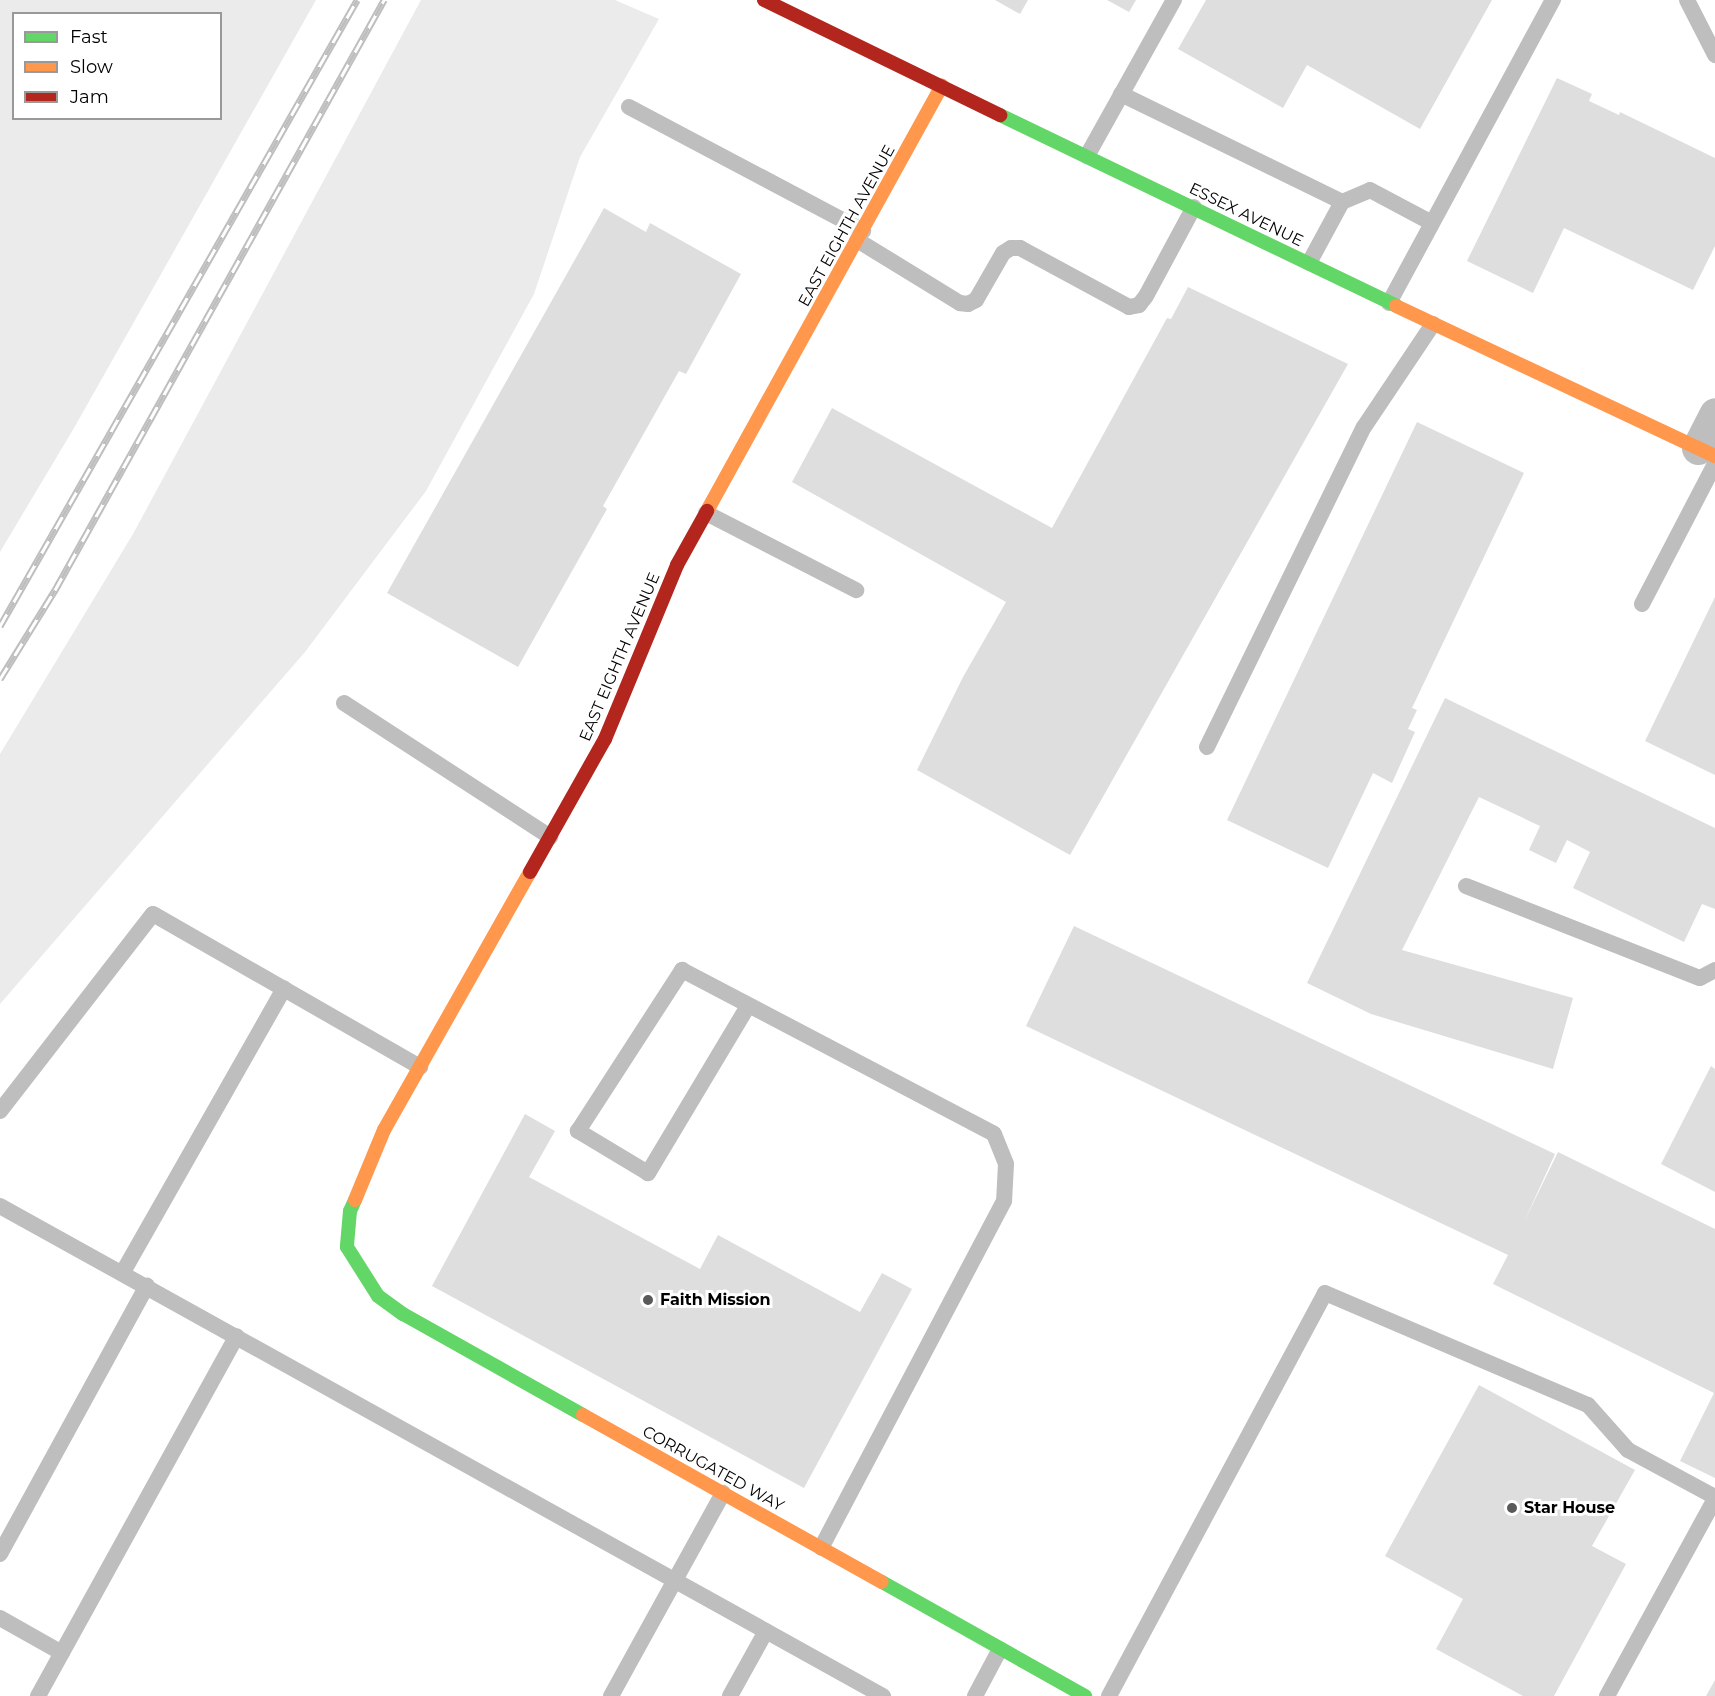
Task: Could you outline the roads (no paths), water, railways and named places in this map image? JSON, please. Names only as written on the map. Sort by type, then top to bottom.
[{"type":"street","name":"ESSEX AVENUE","points":[[764,0],[1709,456]]},
{"type":"street","name":"EAST EIGHTH AVENUE","points":[[347,1247],[350,1211],[384,1130],[605,739],[677,565],[942,86]]},
{"type":"street","points":[[1709,456],[1715,414]]},
{"type":"street","name":"CORRUGATED WAY","points":[[347,1247],[360,1271],[378,1296],[403,1314],[1085,1696]]},
{"type":"lane","points":[[1087,156],[1174,0]]},
{"type":"lane","points":[[1389,303],[1553,0]]},
{"type":"lane","points":[[1687,0],[1715,55]]},
{"type":"lane","points":[[1121,94],[1342,202]]},
{"type":"lane","points":[[629,107],[860,236],[960,303],[968,304],[976,300],[1004,253],[1011,248],[1020,248],[1129,307],[1138,305],[1146,296],[1194,207]]},
{"type":"lane","points":[[1309,263],[1342,202],[1370,190],[1432,223]]},
{"type":"lane","points":[[1207,747],[1364,427],[1433,324]]},
{"type":"lane","points":[[1642,604],[1709,456]]},
{"type":"lane","points":[[706,513],[856,590]]},
{"type":"lane","points":[[344,703],[550,837]]},
{"type":"lane","points":[[1466,886],[1700,978],[1715,970]]},
{"type":"lane","points":[[0,1111],[153,914],[420,1068]]},
{"type":"lane","points":[[748,1006],[648,1173],[578,1131],[682,970],[994,1134],[1006,1164],[1004,1201],[821,1548]]},
{"type":"lane","points":[[123,1272],[284,989]]},
{"type":"lane","points":[[0,1206],[123,1272],[766,1631],[858,1690],[883,1696]]},
{"type":"lane","points":[[0,1554],[147,1286]]},
{"type":"lane","points":[[1109,1696],[1325,1293],[1588,1405],[1628,1450],[1715,1498],[1607,1696]]},
{"type":"lane","points":[[38,1696],[237,1336]]},
{"type":"lane","points":[[611,1696],[723,1493]]},
{"type":"lane","points":[[0,1618],[62,1653]]},
{"type":"lane","points":[[730,1696],[766,1631]]},
{"type":"lane","points":[[975,1696],[1000,1649]]},
{"type":"railway","points":[[0,626],[357,0]]},
{"type":"railway","points":[[0,679],[55,590],[384,0]]},
{"type":"place","name":"Faith Mission","points":[[648,1300]]},
{"type":"place","name":"Star House","points":[[1512,1508]]}]
